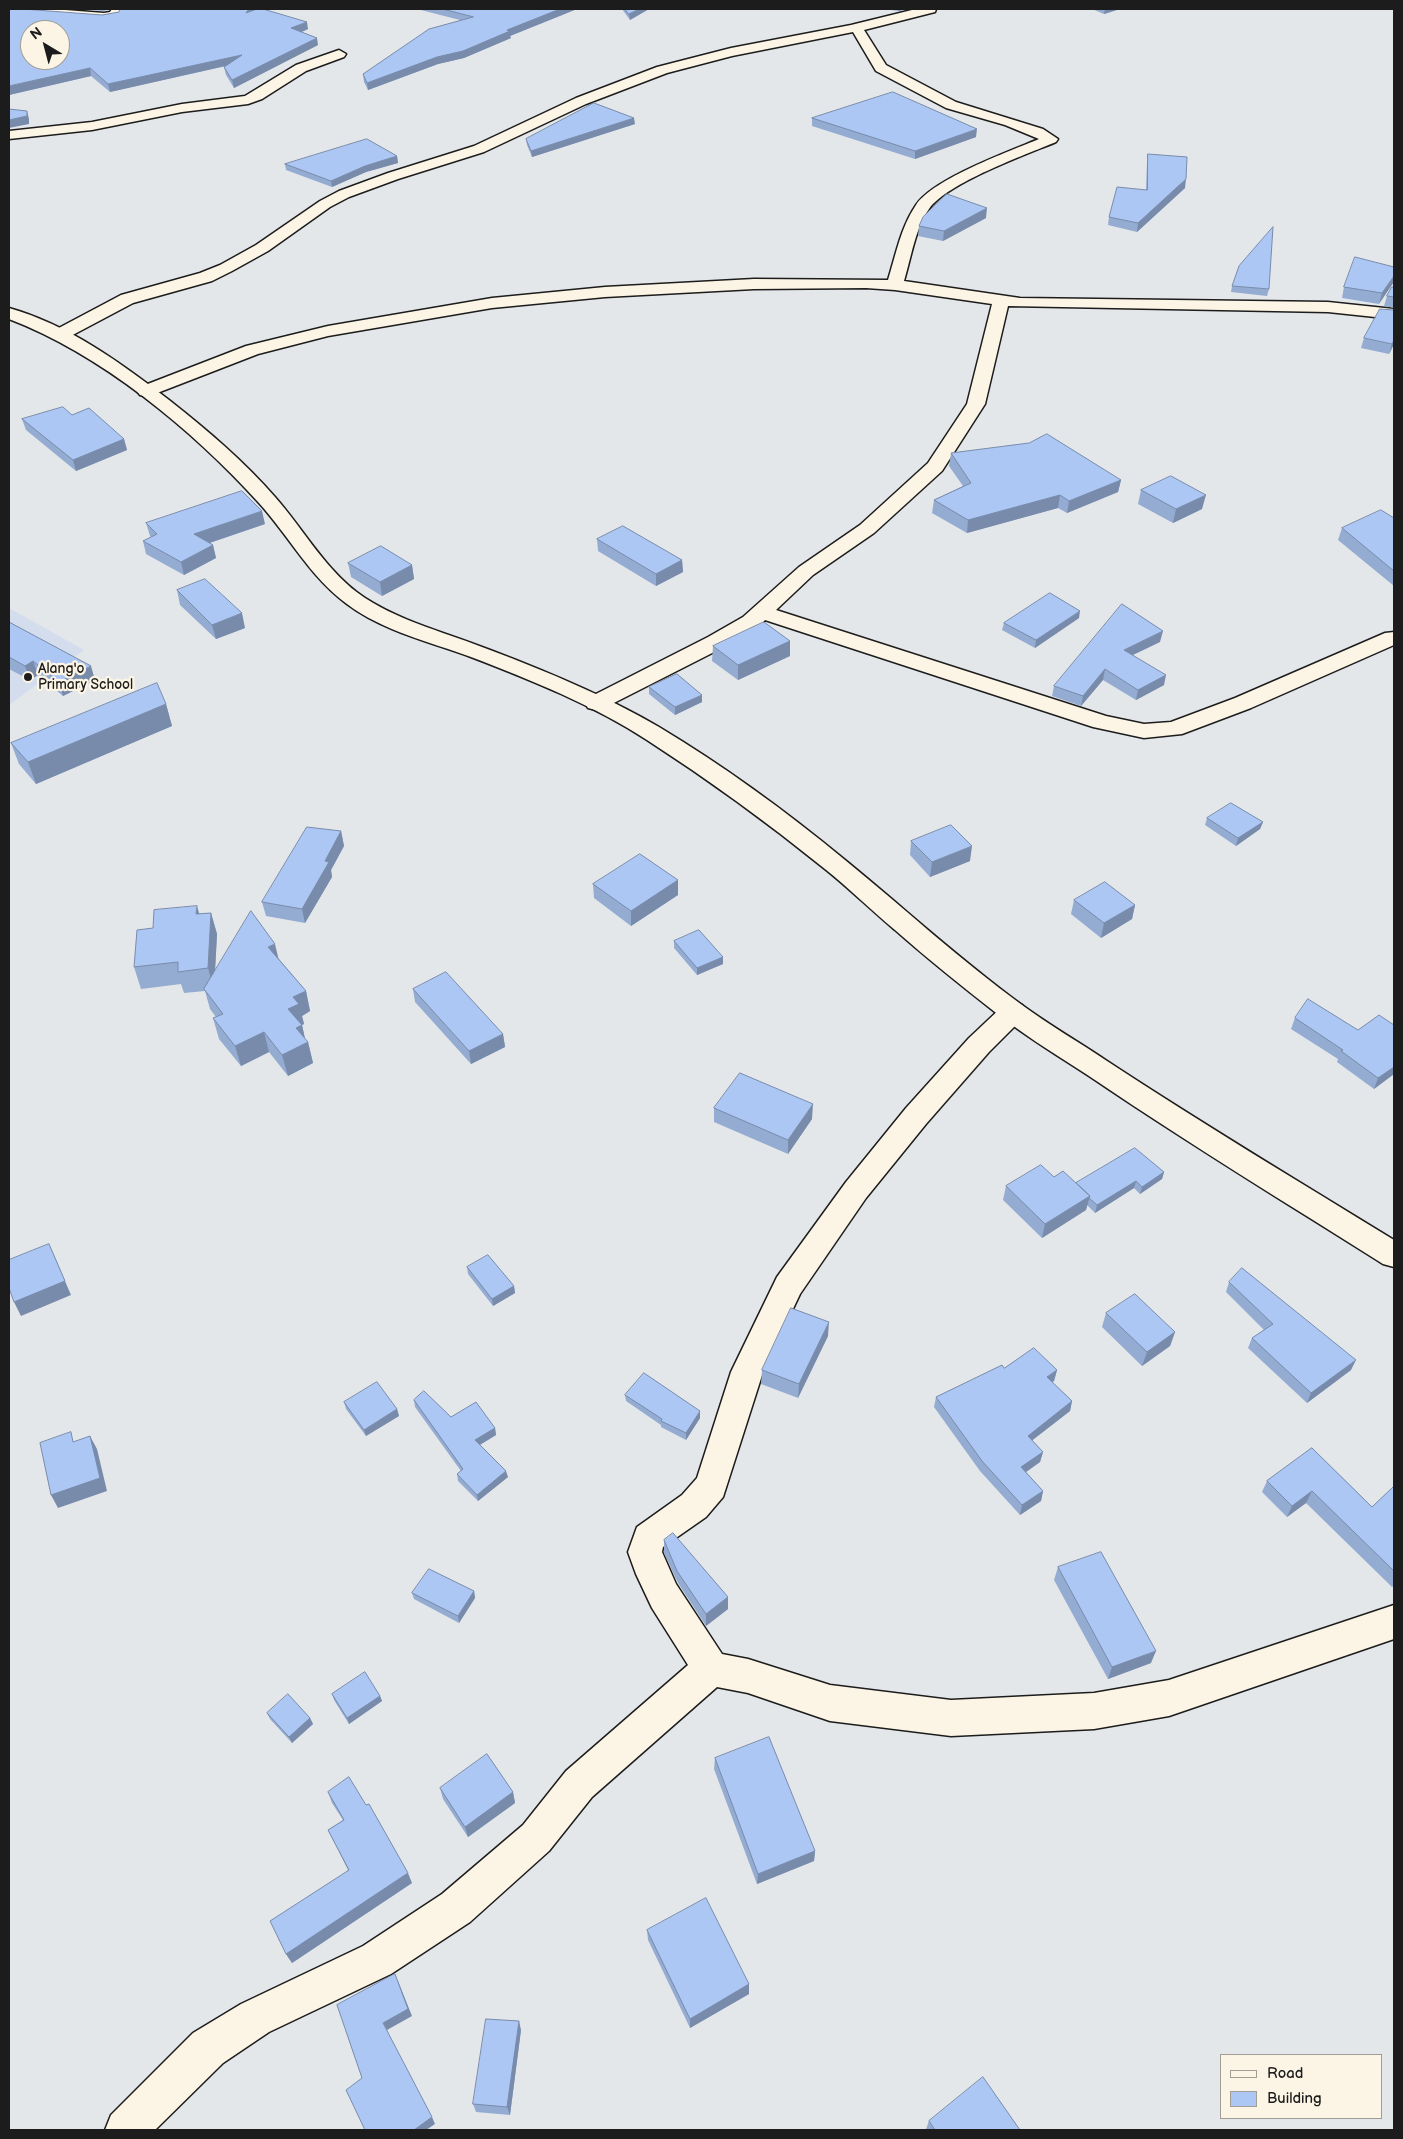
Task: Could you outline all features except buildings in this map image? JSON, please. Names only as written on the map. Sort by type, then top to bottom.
[{"type":"street","points":[[9,9],[104,17],[114,15],[119,9]]},
{"type":"street","points":[[61,334],[126,299],[206,278],[262,248],[325,204],[344,194],[393,176],[479,149],[581,101],[662,70],[690,62],[857,28],[930,9]]},
{"type":"street","points":[[857,28],[881,68],[951,105],[1010,122],[1038,132],[1050,139],[981,168],[943,189],[923,205],[914,223],[895,285]]},
{"type":"street","points":[[9,135],[92,126],[182,108],[237,102],[257,96],[301,68],[339,54]]},
{"type":"street","points":[[146,391],[222,361],[286,340],[364,324],[492,303],[605,292],[814,282],[895,285],[1001,301],[1074,305],[1328,307],[1394,314]]},
{"type":"street","points":[[596,703],[716,642],[751,622],[806,571],[866,529],[935,467],[976,404],[1001,301]]},
{"type":"street","points":[[9,313],[61,334],[127,376],[203,436],[234,465],[268,502],[319,567],[353,599],[379,615],[410,629],[482,654],[596,703],[649,731],[726,781],[835,864],[906,926],[1013,1012],[1162,1111],[1391,1246]]},
{"type":"street","points":[[761,612],[1101,722],[1144,731],[1174,729],[1243,703],[1393,638]]},
{"type":"street","points":[[1013,1012],[980,1045],[916,1116],[856,1190],[788,1286],[747,1372],[711,1486],[694,1506],[649,1538],[645,1552],[664,1596],[711,1669],[748,1676],[830,1703],[951,1718],[1094,1711],[1168,1698],[1394,1622]]},
{"type":"street","points":[[126,2130],[208,2048],[255,2018],[377,1960],[456,1908],[536,1838],[579,1784],[711,1669]]},
{"type":"shaded area","name":"Alang'o Primary School","points":[[9,608],[84,650],[9,705]]},
{"type":"place","name":"Alang'o Primary School","points":[[28,677]]}]
